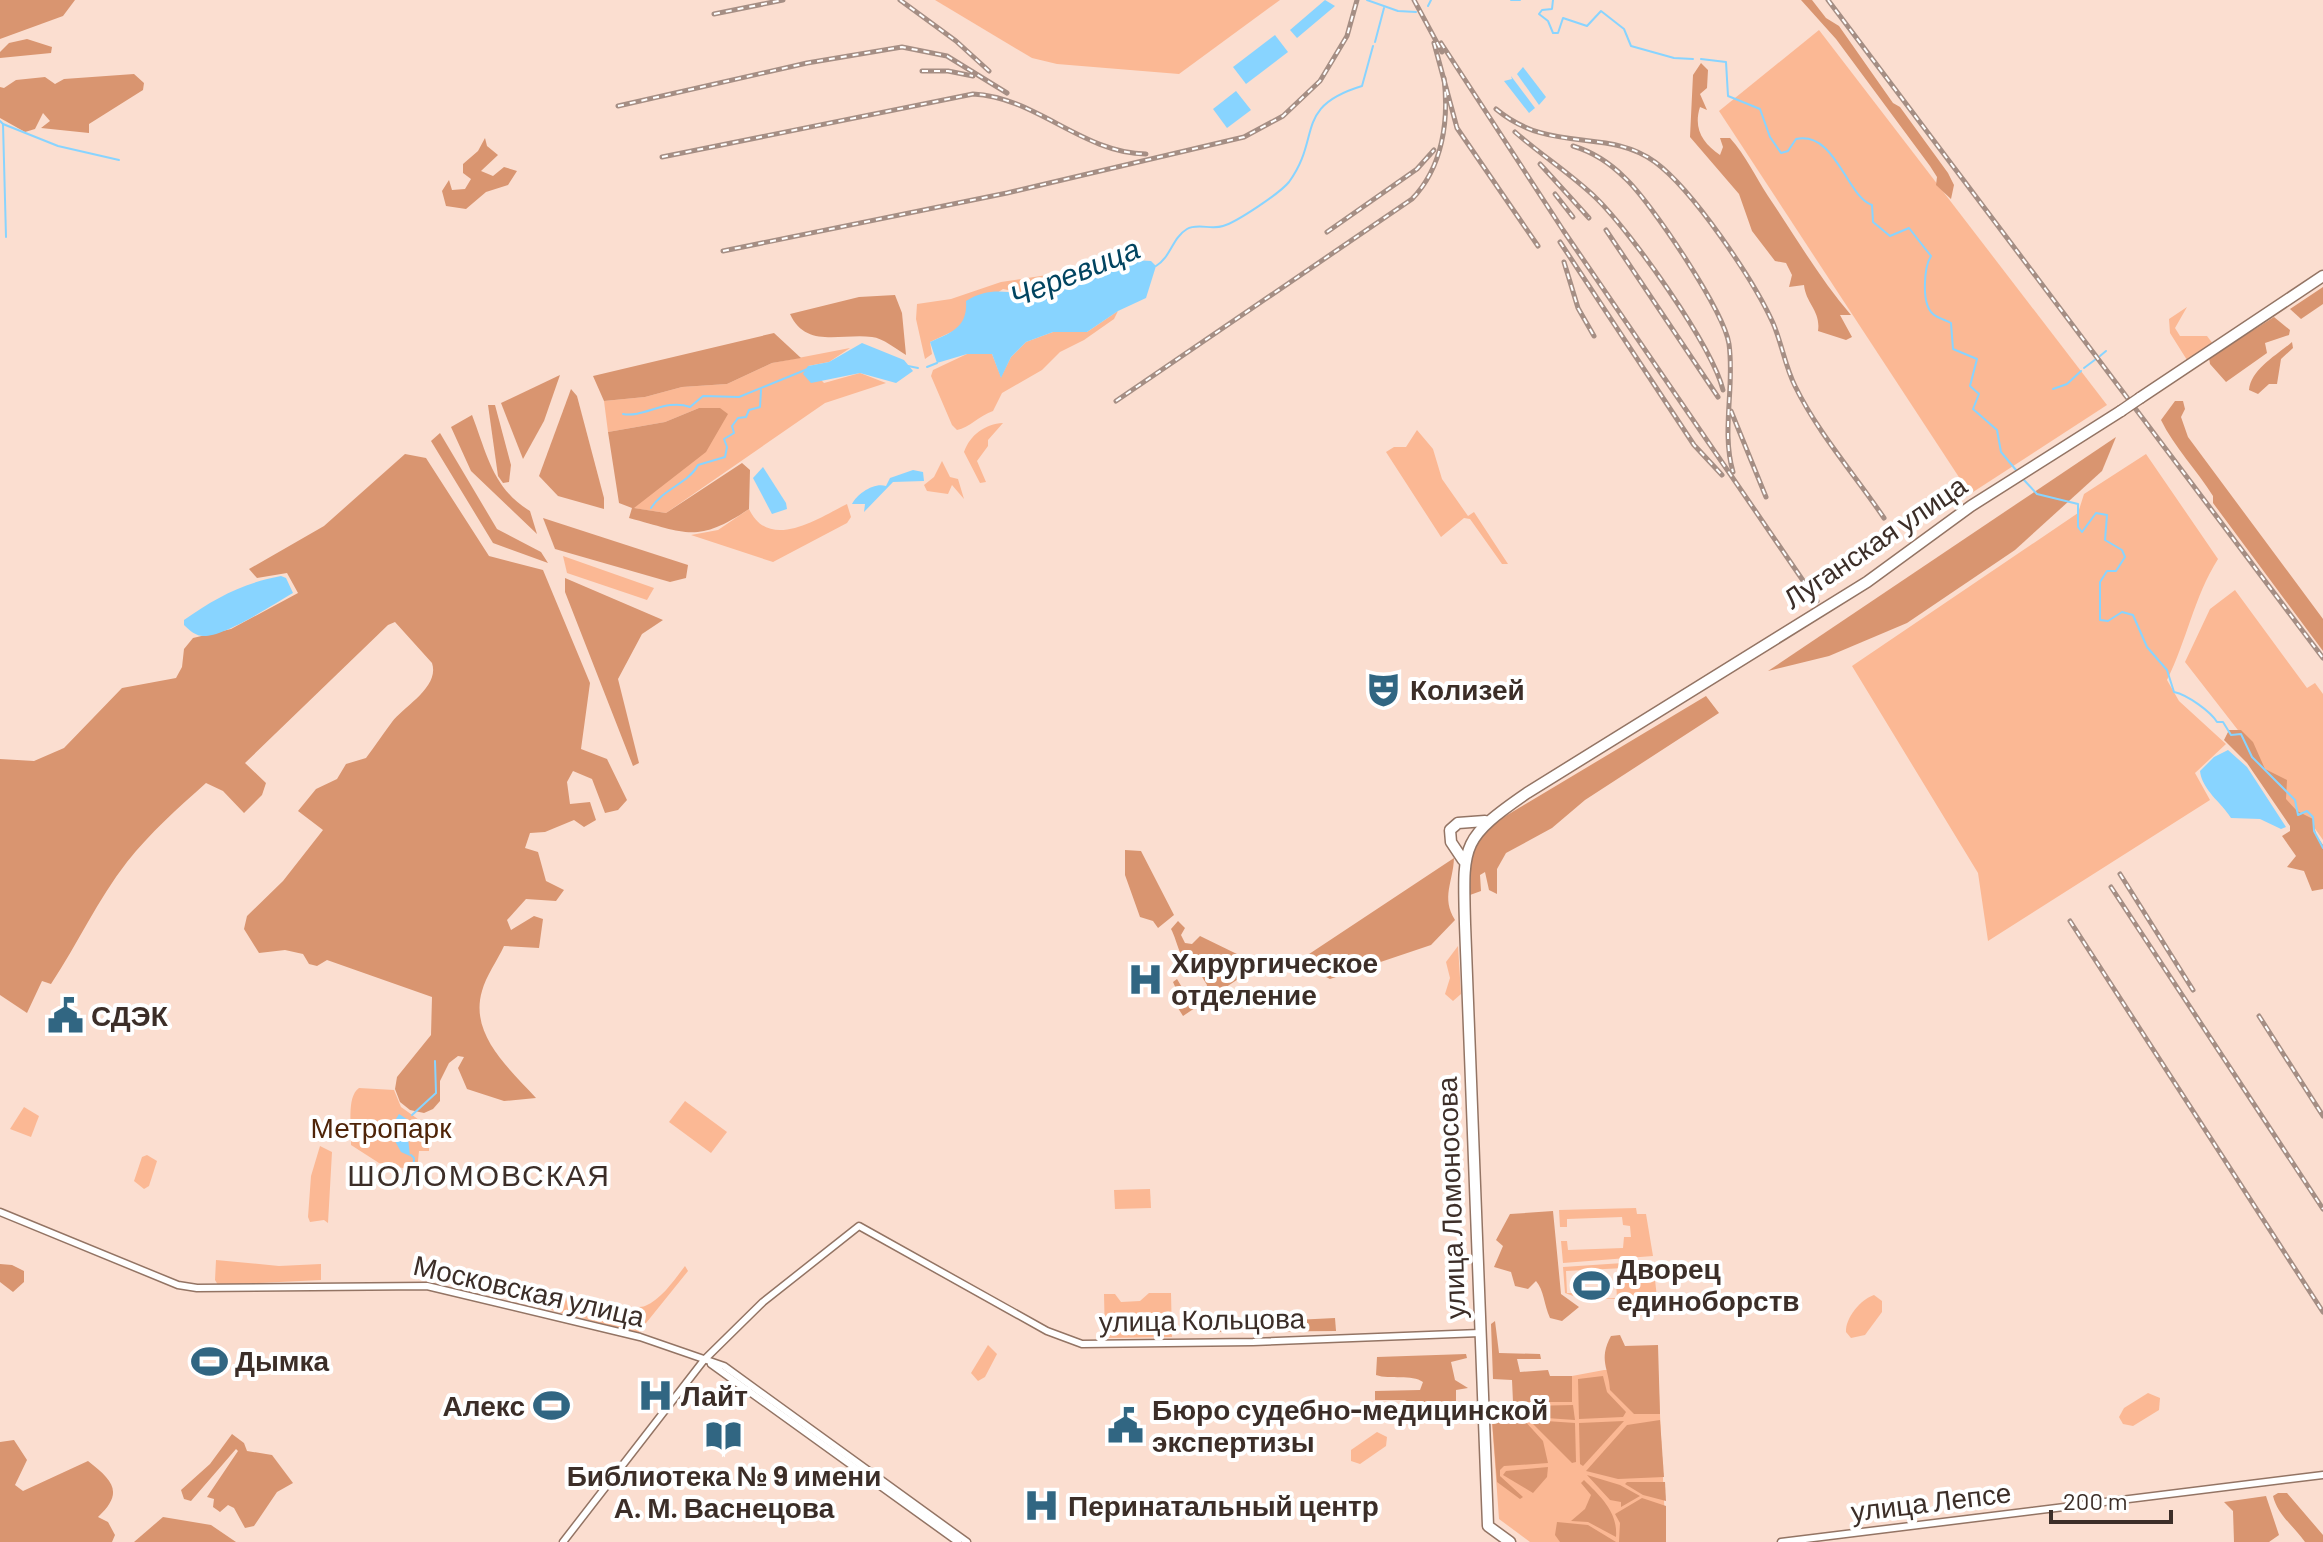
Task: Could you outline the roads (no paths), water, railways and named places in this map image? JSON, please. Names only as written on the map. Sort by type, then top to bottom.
[{"type":"highway","name":"Луганская улица","points":[[1471,841],[1490,818],[1867,582],[1971,506],[2121,411],[2323,276]]},
{"type":"highway","points":[[1463,861],[1449,837],[1450,830],[1455,825],[1490,818]]},
{"type":"highway","points":[[1456,847],[1471,841],[1473,832],[1464,823]]},
{"type":"highway","name":"улица Ломоносова","points":[[1471,841],[1463,861],[1488,1526],[1510,1542]]},
{"type":"main road","name":"Московская улица","points":[[0,1212],[151,1277],[197,1288],[427,1286],[606,1326],[724,1366],[967,1542]]},
{"type":"main road","name":"улица Кольцова","points":[[704,1360],[763,1302],[859,1226],[1047,1331],[1082,1344],[1253,1342],[1480,1333]]},
{"type":"main road","name":"Московская улица","points":[[704,1360],[958,1542]]},
{"type":"main road","points":[[563,1542],[704,1360]]},
{"type":"main road","name":"улица Лепсе","points":[[1781,1542],[2323,1475]]},
{"type":"water","points":[[1325,0],[1335,6],[1297,38],[1290,30]]},
{"type":"water","points":[[1275,35],[1288,52],[1246,84],[1233,67]]},
{"type":"water","points":[[1523,67],[1546,97],[1539,105],[1517,74]]},
{"type":"water","points":[[1511,76],[1535,108],[1529,113],[1504,81],[1512,79]]},
{"type":"water","points":[[1236,91],[1251,110],[1227,128],[1213,109]]},
{"type":"water","points":[[1151,261],[1156,266],[1146,298],[1118,311],[1087,332],[1053,332],[1026,342],[1011,357],[1001,378],[992,354],[967,354],[937,363],[930,342],[957,328],[964,317],[966,301],[989,292],[1032,295],[1055,292],[1091,279],[1118,263]]},
{"type":"water","points":[[862,343],[904,360],[913,371],[896,383],[860,373],[811,383],[803,374],[808,366],[829,362]]},
{"type":"water","points":[[763,467],[787,509],[772,514],[753,478]]},
{"type":"water","points":[[913,470],[923,472],[924,481],[893,482],[864,512],[865,504],[852,504],[866,490],[886,486],[890,478]]},
{"type":"water","points":[[281,576],[286,578],[293,593],[238,625],[203,636],[184,625],[184,620],[230,592]]},
{"type":"water","points":[[2228,750],[2247,767],[2286,827],[2281,829],[2260,819],[2231,818],[2208,790],[2200,771],[2214,757]]},
{"type":"water","points":[[399,1114],[413,1123],[408,1138],[410,1156],[401,1152],[389,1130]]},
{"type":"waterway","points":[[1367,0],[1398,11],[1416,12]]},
{"type":"waterway","points":[[1428,6],[1431,0]]},
{"type":"waterway","points":[[1511,0],[1520,0]]},
{"type":"waterway","points":[[1553,0],[1552,9],[1542,10],[1539,14],[1548,21],[1553,33],[1558,33],[1563,18],[1587,26],[1601,11],[1624,29],[1631,46],[1674,58],[1693,59]]},
{"type":"waterway","name":"Черевица","points":[[1375,42],[1384,8]]},
{"type":"waterway","name":"Черевица","points":[[1156,266],[1187,229],[1219,227],[1229,223],[1268,200],[1289,182],[1299,166],[1317,114],[1340,94],[1362,86],[1373,46]]},
{"type":"waterway","points":[[1701,59],[1726,62],[1728,96],[1760,109],[1770,137],[1781,153],[1788,151],[1796,139],[1810,139],[1821,145],[1831,154],[1855,190],[1872,205],[1873,222],[1890,236],[1909,228],[1931,256],[1925,285],[1929,309],[1951,323],[1953,349],[1977,359],[1970,386],[1979,394],[1973,409],[1997,430],[2001,452],[2016,470]]},
{"type":"waterway","points":[[0,121],[3,124],[6,237]]},
{"type":"waterway","points":[[3,124],[58,146],[119,160]]},
{"type":"waterway","points":[[2100,356],[2106,351]]},
{"type":"waterway","points":[[2084,368],[2096,359]]},
{"type":"waterway","name":"Черевица","points":[[927,367],[937,363]]},
{"type":"waterway","name":"Черевица","points":[[908,366],[918,368]]},
{"type":"waterway","name":"Черевица","points":[[623,414],[672,405],[690,407],[703,396],[739,397],[810,368]]},
{"type":"waterway","points":[[2053,389],[2067,384],[2081,371]]},
{"type":"waterway","points":[[651,508],[689,477],[698,465],[725,457],[727,447],[724,439],[734,433],[732,426],[738,418],[746,417],[749,410],[760,407],[761,390]]},
{"type":"waterway","points":[[2024,480],[2037,494],[2078,504],[2078,527],[2082,532],[2096,513],[2107,515],[2105,540],[2122,550],[2125,557],[2116,571],[2107,571],[2100,582],[2100,620],[2108,621],[2122,612],[2133,615],[2147,647],[2167,670],[2174,692],[2198,704],[2217,722],[2223,722],[2231,735],[2241,734],[2252,757],[2295,800],[2298,815],[2307,811],[2313,817],[2314,831],[2323,848]]},
{"type":"waterway","points":[[412,1115],[436,1093],[435,1061]]},
{"type":"waterway","points":[[411,1155],[414,1158],[413,1173]]},
{"type":"railway","points":[[714,14],[783,0]]},
{"type":"railway","points":[[900,0],[956,41],[989,71]]},
{"type":"railway","points":[[723,251],[1007,193],[1244,137],[1283,116],[1320,81],[1347,36],[1357,0]]},
{"type":"railway","points":[[1414,0],[1442,52]]},
{"type":"railway","points":[[1828,0],[2323,658]]},
{"type":"railway","points":[[1434,43],[1457,128],[1538,246]]},
{"type":"railway","points":[[1441,43],[1563,230],[1817,601]]},
{"type":"railway","points":[[618,106],[807,63],[902,47],[947,56],[1007,93]]},
{"type":"railway","points":[[922,71],[948,71],[973,76]]},
{"type":"railway","points":[[1116,401],[1412,199],[1431,172],[1442,142],[1444,78]]},
{"type":"railway","points":[[662,157],[973,94],[1018,104],[1101,145],[1146,154]]},
{"type":"railway","points":[[1496,109],[1537,132],[1618,145],[1637,152],[1670,175],[1721,236],[1751,283],[1773,323],[1804,403],[1884,518]]},
{"type":"railway","points":[[1515,132],[1596,198],[1629,236],[1687,318],[1716,370],[1723,390]]},
{"type":"railway","points":[[1573,146],[1608,163],[1652,209],[1701,283],[1724,328],[1729,344],[1728,440],[1733,472]]},
{"type":"railway","points":[[1327,232],[1417,169],[1434,150]]},
{"type":"railway","points":[[1540,164],[1589,218]]},
{"type":"railway","points":[[1555,194],[1573,217]]},
{"type":"railway","points":[[1606,230],[1718,397]]},
{"type":"railway","points":[[1560,242],[1694,445],[1722,475]]},
{"type":"railway","points":[[1564,262],[1578,308],[1594,336]]},
{"type":"railway","points":[[1731,411],[1766,497]]},
{"type":"railway","points":[[2120,874],[2193,990]]},
{"type":"railway","points":[[2111,887],[2323,1209]]},
{"type":"railway","points":[[2070,921],[2323,1312]]},
{"type":"railway","points":[[2259,1016],[2323,1116]]},
{"type":"place","name":"Колизей","points":[[1384,690]]},
{"type":"place","name":"Хирургическое отделение","points":[[1145,979]]},
{"type":"place","name":"СДЭК","points":[[65,1016]]},
{"type":"place","name":"Дворец единоборств","points":[[1591,1285]]},
{"type":"place","name":"Дымка","points":[[209,1361]]},
{"type":"place","name":"Лайт","points":[[655,1396]]},
{"type":"place","name":"Алекс","points":[[551,1406]]},
{"type":"place","name":"Бюро судебно-медицинской экспертизы","points":[[1126,1426]]},
{"type":"place","name":"Библиотека № 9 имени А. М. Васнецова","points":[[724,1436]]},
{"type":"place","name":"Перинатальный центр","points":[[1042,1506]]},
{"type":"district","name":"ШОЛОМОВСКАЯ","points":[[479,1176]]},
{"type":"park label","name":"Метропарк","points":[[381,1128]]}]
